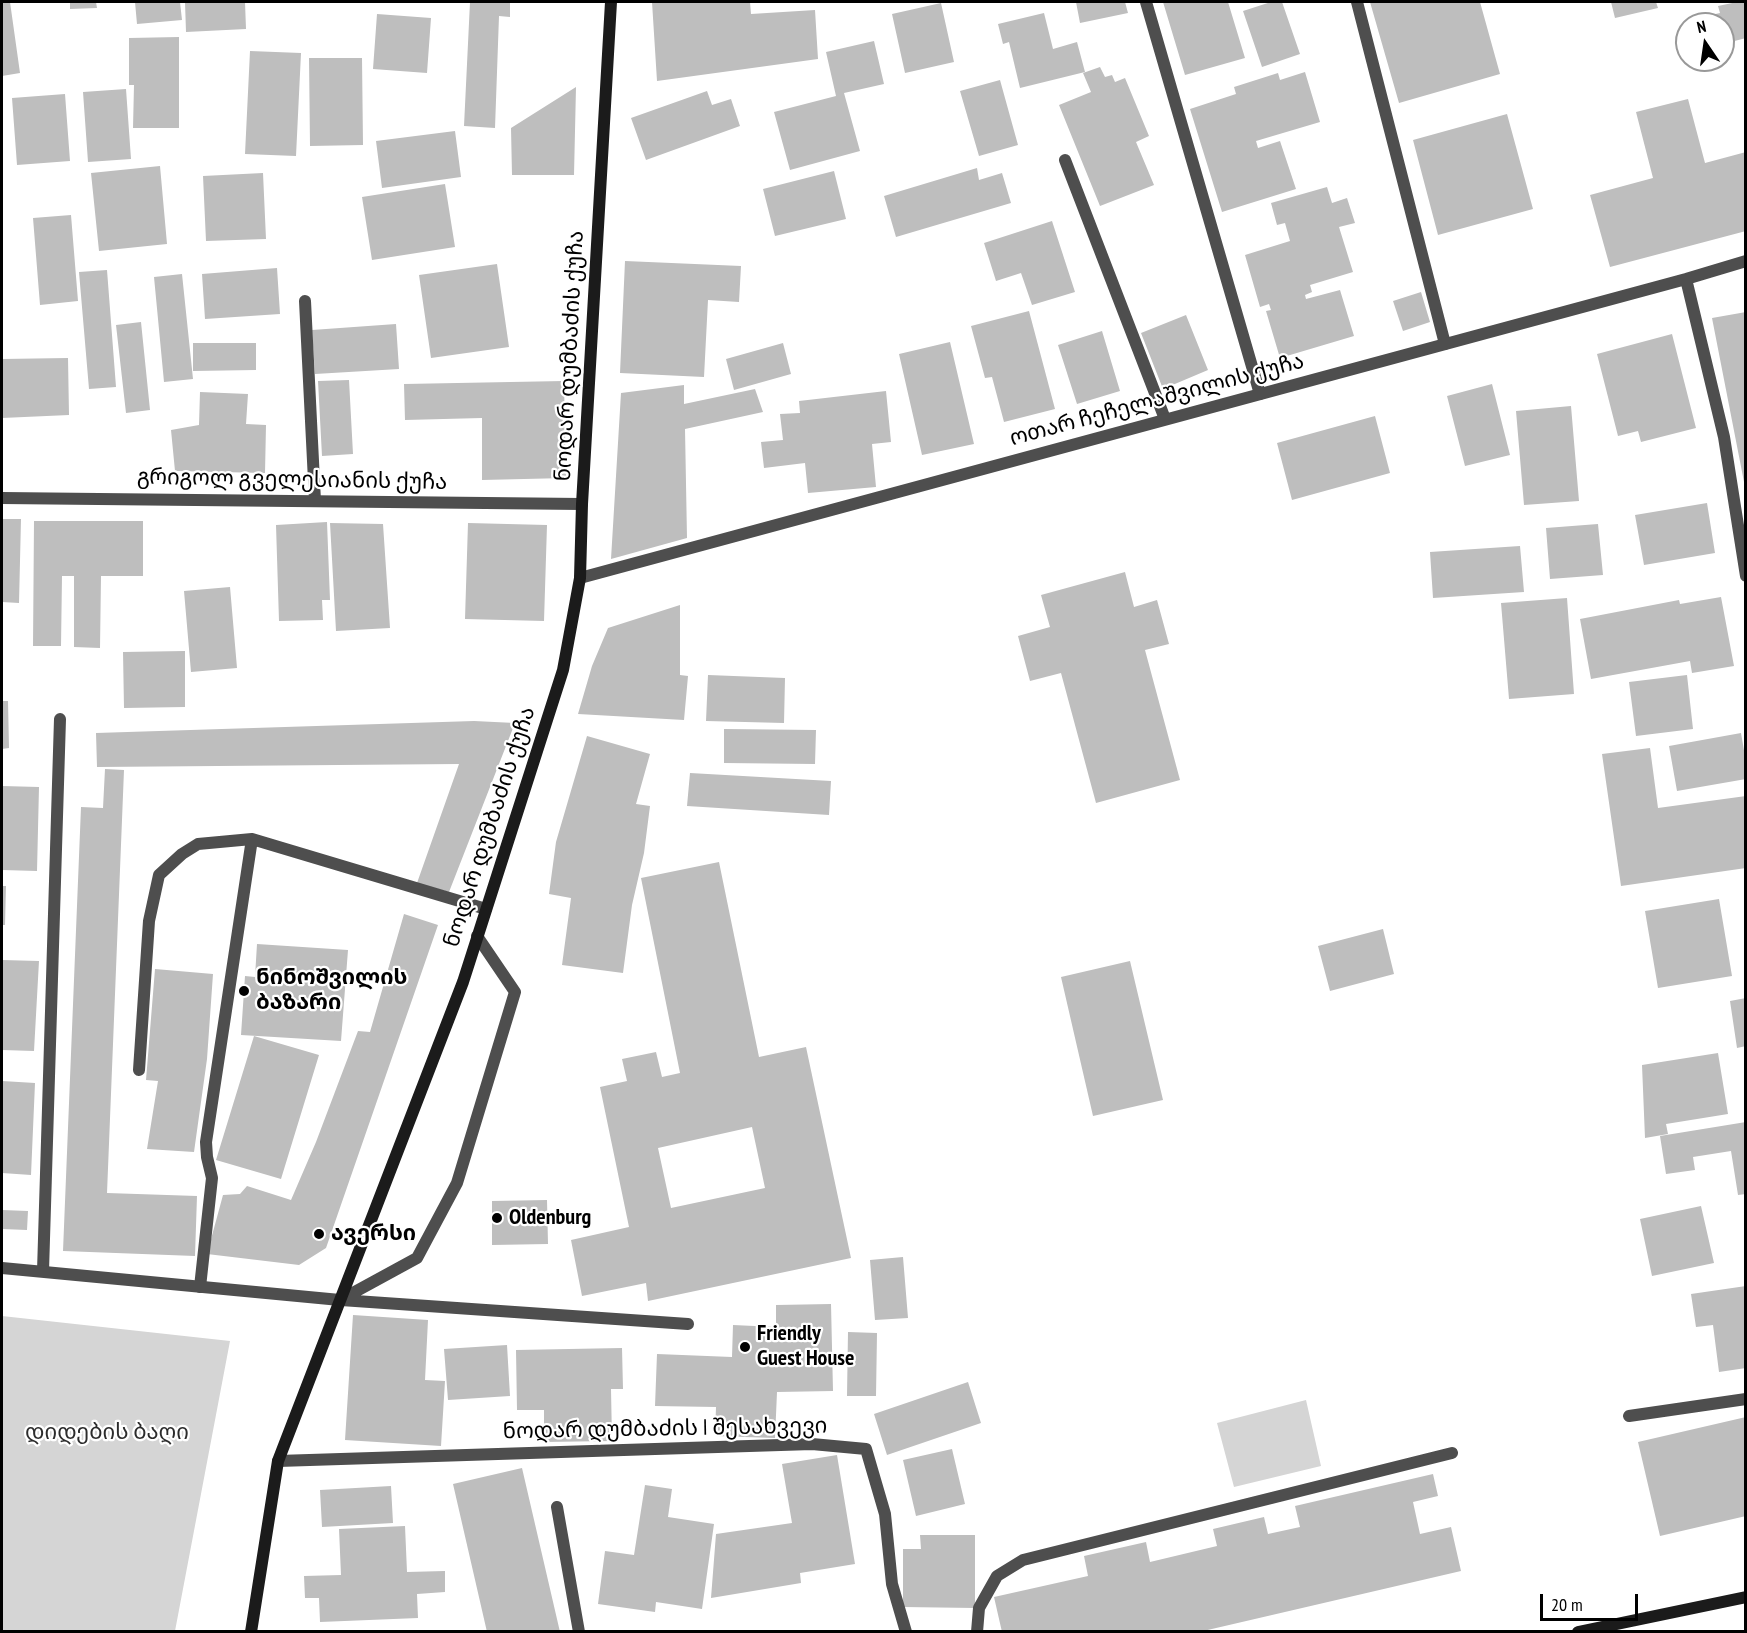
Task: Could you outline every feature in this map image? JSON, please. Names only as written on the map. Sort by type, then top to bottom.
[{"type":"main road","name":"ნოდარ დუმბაძის ქუჩა","points":[[251,1632],[278,1461],[463,982],[563,670],[580,578],[582,504],[611,2]]},
{"type":"main road","points":[[1578,1632],[1746,1598]]},
{"type":"street","points":[[1146,2],[1260,394]]},
{"type":"street","points":[[1358,2],[1445,344]]},
{"type":"street","points":[[1065,160],[1165,419]]},
{"type":"street","name":"ოთარ ჩეჩელაშვილის ქუჩა","points":[[580,578],[1746,261]]},
{"type":"street","points":[[1686,279],[1724,437],[1746,576]]},
{"type":"street","points":[[305,301],[315,501]]},
{"type":"street","name":"გრიგოლ გველესიანის ქუჩა","points":[[2,498],[582,504]]},
{"type":"street","points":[[43,1271],[60,719]]},
{"type":"street","points":[[200,1287],[212,1178],[206,1142],[252,839]]},
{"type":"street","points":[[139,1070],[149,921],[159,875],[182,854],[198,844],[252,839],[486,909]]},
{"type":"street","points":[[340,1300],[417,1258],[457,1183],[515,992],[477,936]]},
{"type":"street","points":[[2,1268],[340,1300],[688,1324]]},
{"type":"street","points":[[1629,1416],[1746,1399]]},
{"type":"street","name":"ნოდარ დუმბაძის I შესახვევი","points":[[278,1461],[812,1444],[866,1449],[885,1514],[892,1584],[906,1632]]},
{"type":"street","points":[[977,1632],[979,1608],[997,1576],[1023,1560],[1452,1453]]},
{"type":"street","points":[[557,1507],[579,1632]]},
{"type":"green space","name":"დიდების ბაღი","points":[[2,1316],[230,1341],[175,1631],[2,1631]]},
{"type":"green space","points":[[1306,1400],[1321,1466],[1234,1487],[1217,1423]]},
{"type":"building","points":[[2,2],[10,2],[20,73],[2,76]]},
{"type":"building","points":[[70,2],[96,2],[97,8],[70,9]]},
{"type":"building","points":[[135,2],[180,2],[182,20],[137,24]]},
{"type":"building","points":[[185,2],[245,2],[246,29],[186,32]]},
{"type":"building","points":[[470,2],[510,2],[510,17],[499,16],[495,128],[464,126]]},
{"type":"building","points":[[652,2],[750,2],[751,14],[815,10],[818,59],[657,81]]},
{"type":"building","points":[[1076,2],[1125,2],[1128,13],[1080,23]]},
{"type":"building","points":[[1163,2],[1228,2],[1245,58],[1185,75]]},
{"type":"building","points":[[1271,2],[1282,2],[1300,54],[1262,67],[1243,11]]},
{"type":"building","points":[[1370,2],[1480,2],[1500,74],[1399,103]]},
{"type":"building","points":[[1611,2],[1656,2],[1658,8],[1615,18]]},
{"type":"building","points":[[1746,2],[1746,38],[1735,41],[1735,12],[1720,12],[1718,6]]},
{"type":"building","points":[[941,3],[954,62],[905,73],[892,14]]},
{"type":"building","points":[[1044,13],[1053,49],[1077,42],[1085,72],[1020,88],[1009,42],[1003,44],[998,24]]},
{"type":"building","points":[[377,14],[431,18],[427,73],[373,69]]},
{"type":"building","points":[[179,37],[179,128],[133,128],[134,85],[129,85],[129,38]]},
{"type":"building","points":[[874,41],[884,84],[844,93],[860,151],[790,170],[774,112],[836,96],[826,52]]},
{"type":"building","points":[[250,51],[301,53],[296,156],[245,154]]},
{"type":"building","points":[[309,58],[362,58],[363,145],[310,146]]},
{"type":"building","points":[[1100,67],[1105,77],[1112,75],[1115,82],[1125,78],[1149,136],[1136,142],[1154,185],[1100,206],[1059,105],[1091,92],[1083,73]]},
{"type":"building","points":[[1305,72],[1320,122],[1256,141],[1258,148],[1280,141],[1296,189],[1222,212],[1190,109],[1236,94],[1234,87],[1278,73],[1280,80]]},
{"type":"building","points":[[1000,80],[1018,145],[979,156],[960,91]]},
{"type":"building","points":[[576,87],[574,175],[512,175],[511,128]]},
{"type":"building","points":[[126,89],[131,159],[88,162],[83,92]]},
{"type":"building","points":[[707,91],[712,105],[731,99],[740,126],[646,160],[631,118]]},
{"type":"building","points":[[65,94],[70,161],[17,165],[12,98]]},
{"type":"building","points":[[1688,99],[1705,163],[1746,152],[1746,231],[1610,267],[1590,195],[1653,178],[1636,112]]},
{"type":"building","points":[[1507,114],[1533,209],[1438,235],[1413,140]]},
{"type":"building","points":[[455,131],[461,177],[382,188],[376,141]]},
{"type":"building","points":[[160,166],[167,244],[99,251],[91,173]]},
{"type":"building","points":[[977,168],[979,180],[1002,173],[1011,203],[896,237],[884,196]]},
{"type":"building","points":[[834,171],[846,219],[775,236],[763,189]]},
{"type":"building","points":[[263,173],[266,239],[206,241],[203,176]]},
{"type":"building","points":[[445,184],[455,247],[372,260],[362,197]]},
{"type":"building","points":[[1327,187],[1332,203],[1347,198],[1355,223],[1339,227],[1353,272],[1310,285],[1312,292],[1305,295],[1306,299],[1340,290],[1354,336],[1280,358],[1266,311],[1271,310],[1269,304],[1260,307],[1245,255],[1290,241],[1285,223],[1277,225],[1271,203]]},
{"type":"building","points":[[71,215],[78,301],[40,305],[33,218]]},
{"type":"building","points":[[1052,221],[1075,292],[1032,305],[1021,273],[996,281],[984,243]]},
{"type":"building","points":[[625,261],[741,266],[739,302],[708,300],[704,377],[620,373]]},
{"type":"building","points":[[497,264],[509,347],[431,358],[419,275]]},
{"type":"building","points":[[277,268],[280,314],[205,319],[202,274]]},
{"type":"building","points":[[107,270],[116,387],[89,389],[79,272]]},
{"type":"building","points":[[182,274],[193,379],[164,382],[154,277]]},
{"type":"building","points":[[1421,292],[1430,322],[1403,331],[1393,301]]},
{"type":"building","points":[[1029,311],[1055,409],[1004,422],[992,377],[985,378],[971,326]]},
{"type":"building","points":[[1746,312],[1746,481],[1744,482],[1712,318]]},
{"type":"building","points":[[1186,315],[1208,370],[1163,389],[1141,333]]},
{"type":"building","points":[[141,322],[150,410],[126,413],[116,325]]},
{"type":"building","points":[[396,324],[399,369],[315,374],[312,330]]},
{"type":"building","points":[[1102,331],[1120,391],[1077,404],[1058,345]]},
{"type":"building","points":[[1672,334],[1696,428],[1641,442],[1638,431],[1618,436],[1597,354]]},
{"type":"building","points":[[950,342],[974,444],[922,455],[899,354]]},
{"type":"building","points":[[193,343],[256,343],[256,370],[193,371]]},
{"type":"building","points":[[783,343],[791,374],[734,390],[726,359]]},
{"type":"building","points":[[68,358],[69,415],[2,418],[2,359]]},
{"type":"building","points":[[349,380],[353,454],[322,456],[318,381]]},
{"type":"building","points":[[564,381],[566,478],[482,480],[482,418],[405,420],[404,384]]},
{"type":"building","points":[[1492,384],[1510,455],[1465,466],[1447,396]]},
{"type":"building","points":[[684,385],[684,404],[755,389],[763,412],[685,429],[687,538],[611,559],[621,393]]},
{"type":"building","points":[[886,391],[891,442],[872,444],[876,487],[808,493],[805,463],[764,468],[761,442],[783,440],[780,414],[800,413],[799,401]]},
{"type":"building","points":[[200,392],[248,394],[246,424],[266,425],[265,473],[175,471],[171,430],[199,425]]},
{"type":"building","points":[[1571,406],[1579,501],[1524,505],[1516,411]]},
{"type":"building","points":[[1375,416],[1390,473],[1292,500],[1277,443]]},
{"type":"building","points":[[1707,503],[1715,553],[1644,565],[1635,515]]},
{"type":"building","points":[[2,519],[21,519],[19,603],[2,602]]},
{"type":"building","points":[[34,521],[143,521],[143,576],[101,576],[100,648],[74,647],[74,576],[62,576],[61,646],[33,646]]},
{"type":"building","points":[[327,522],[330,600],[322,600],[323,620],[279,621],[276,525]]},
{"type":"building","points":[[330,523],[383,524],[390,628],[336,631]]},
{"type":"building","points":[[468,523],[547,525],[544,621],[465,619]]},
{"type":"building","points":[[1598,524],[1603,575],[1550,579],[1546,528]]},
{"type":"building","points":[[1520,546],[1524,592],[1433,598],[1430,552]]},
{"type":"building","points":[[1125,572],[1134,607],[1157,600],[1169,644],[1145,650],[1180,780],[1096,803],[1061,673],[1030,681],[1018,636],[1050,627],[1041,595]]},
{"type":"building","points":[[230,587],[237,668],[191,672],[184,591]]},
{"type":"building","points":[[1721,597],[1734,666],[1692,673],[1690,661],[1591,679],[1580,619],[1679,600],[1680,604]]},
{"type":"building","points":[[1567,598],[1574,694],[1509,699],[1501,603]]},
{"type":"building","points":[[680,605],[680,675],[688,676],[684,720],[578,714],[592,666],[608,628]]},
{"type":"building","points":[[185,651],[185,707],[124,708],[123,652]]},
{"type":"building","points":[[708,675],[785,678],[784,723],[706,721]]},
{"type":"building","points":[[1687,675],[1693,729],[1636,736],[1629,682]]},
{"type":"building","points":[[2,701],[8,701],[9,748],[2,749]]},
{"type":"building","points":[[474,721],[515,723],[449,892],[417,883],[459,764],[97,767],[96,733]]},
{"type":"building","points":[[724,729],[816,730],[815,764],[724,763]]},
{"type":"building","points":[[1741,733],[1746,762],[1746,779],[1677,791],[1669,746]]},
{"type":"building","points":[[587,736],[650,754],[636,804],[650,806],[644,853],[632,905],[623,973],[562,965],[571,898],[549,894],[556,842]]},
{"type":"building","points":[[1650,748],[1658,808],[1746,796],[1746,868],[1621,886],[1602,754]]},
{"type":"building","points":[[105,769],[124,770],[107,1193],[197,1196],[195,1256],[63,1251],[81,807],[103,808]]},
{"type":"building","points":[[690,773],[831,781],[829,815],[687,806]]},
{"type":"building","points":[[2,786],[39,787],[37,871],[2,870]]},
{"type":"building","points":[[719,862],[759,1057],[806,1047],[851,1258],[648,1301],[646,1283],[582,1296],[571,1240],[629,1227],[600,1087],[627,1081],[622,1059],[656,1052],[662,1077],[680,1073],[641,878]],"holes":[[[752,1127],[765,1188],[671,1208],[658,1148]]]},
{"type":"building","points":[[2,886],[6,886],[5,925],[2,925]]},
{"type":"building","points":[[1719,899],[1732,976],[1658,988],[1645,911]]},
{"type":"building","points":[[404,914],[438,925],[326,1248],[299,1265],[207,1254],[223,1195],[240,1194],[247,1186],[291,1200],[316,1142],[358,1031],[370,1032]]},
{"type":"building","points":[[1383,929],[1394,974],[1330,991],[1318,946]]},
{"type":"building","points":[[257,944],[348,950],[341,1041],[241,1035],[245,976],[255,977]]},
{"type":"building","points":[[2,960],[39,961],[34,1051],[2,1050]]},
{"type":"building","points":[[1130,961],[1163,1100],[1093,1116],[1061,977]]},
{"type":"building","points":[[155,969],[213,974],[207,1059],[194,1152],[147,1149],[158,1081],[146,1080]]},
{"type":"building","points":[[1746,998],[1746,1046],[1737,1048],[1730,1001]]},
{"type":"building","points":[[254,1036],[319,1055],[281,1179],[216,1160]]},
{"type":"building","points":[[1718,1053],[1728,1114],[1666,1124],[1668,1134],[1645,1138],[1642,1065]]},
{"type":"building","points":[[2,1081],[35,1083],[31,1175],[2,1173]]},
{"type":"building","points":[[1746,1122],[1746,1194],[1738,1195],[1731,1151],[1693,1157],[1695,1170],[1666,1174],[1660,1136]]},
{"type":"building","points":[[547,1200],[548,1244],[492,1245],[492,1201]]},
{"type":"building","points":[[1701,1206],[1714,1263],[1652,1276],[1640,1219]]},
{"type":"building","points":[[2,1210],[28,1211],[27,1230],[2,1229]]},
{"type":"building","points":[[903,1257],[908,1318],[875,1320],[870,1260]]},
{"type":"building","points":[[1746,1286],[1746,1368],[1719,1372],[1713,1325],[1696,1327],[1691,1294]]},
{"type":"building","points":[[831,1304],[833,1391],[777,1392],[775,1438],[715,1436],[716,1407],[655,1406],[657,1354],[732,1357],[733,1325],[776,1327],[776,1305]]},
{"type":"building","points":[[353,1315],[428,1320],[425,1380],[445,1381],[441,1446],[345,1440]]},
{"type":"building","points":[[848,1332],[877,1333],[876,1396],[847,1396]]},
{"type":"building","points":[[507,1345],[510,1396],[448,1400],[444,1349]]},
{"type":"building","points":[[622,1348],[623,1389],[611,1389],[612,1441],[544,1442],[544,1410],[517,1410],[516,1350]]},
{"type":"building","points":[[968,1382],[981,1423],[887,1455],[874,1414]]},
{"type":"building","points":[[1746,1417],[1746,1516],[1660,1536],[1638,1442]]},
{"type":"building","points":[[952,1449],[965,1504],[916,1516],[903,1460]]},
{"type":"building","points":[[837,1455],[855,1564],[800,1573],[801,1583],[711,1598],[716,1534],[792,1523],[782,1464]]},
{"type":"building","points":[[522,1468],[560,1632],[487,1632],[453,1484]]},
{"type":"building","points":[[1433,1474],[1438,1496],[1413,1502],[1420,1534],[1451,1527],[1461,1571],[1199,1632],[1002,1632],[994,1597],[1088,1576],[1084,1556],[1146,1542],[1150,1562],[1217,1546],[1213,1529],[1264,1517],[1268,1534],[1300,1527],[1295,1506]]},
{"type":"building","points":[[645,1485],[672,1489],[668,1517],[714,1524],[702,1609],[656,1602],[655,1612],[598,1604],[605,1551],[634,1555]]},
{"type":"building","points":[[391,1486],[393,1523],[322,1527],[320,1490]]},
{"type":"building","points":[[405,1526],[407,1572],[445,1571],[445,1592],[417,1594],[418,1618],[320,1622],[319,1598],[305,1598],[304,1576],[341,1575],[339,1529]]},
{"type":"building","points":[[920,1535],[975,1535],[975,1608],[903,1607],[903,1549],[921,1549]]},
{"type":"place","name":"ნინოშვილის ბაზარი","points":[[244,991]]},
{"type":"place","name":"Oldenburg","points":[[497,1218]]},
{"type":"place","name":"ავერსი","points":[[319,1234]]},
{"type":"place","name":"Friendly Guest House","points":[[745,1347]]}]
